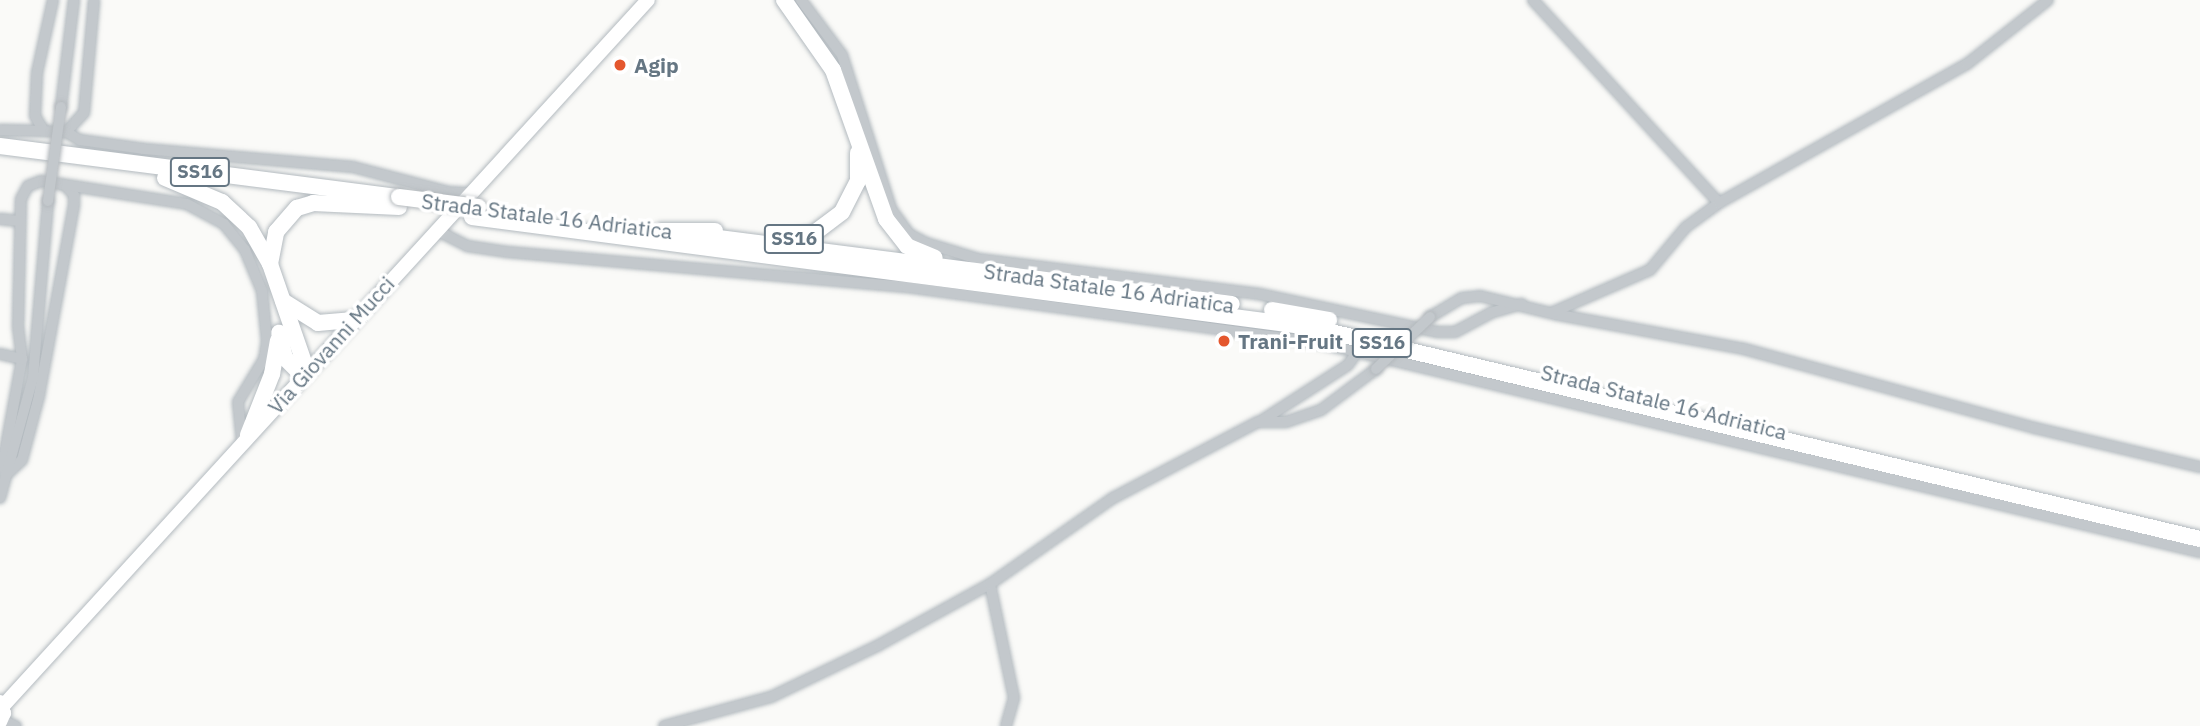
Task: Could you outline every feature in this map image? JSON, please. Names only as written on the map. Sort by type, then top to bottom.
[{"type":"highway","name":"SS16","points":[[784,0],[832,70],[886,219],[908,246],[920,254],[993,273]]},
{"type":"highway","name":"SS16","points":[[661,231],[704,230],[777,239],[813,234],[829,225],[852,196],[858,181],[858,140]]},
{"type":"highway","name":"Strada Statale 16 Adriatica","points":[[0,146],[399,202]]},
{"type":"highway","name":"Strada Statale 16 Adriatica","points":[[0,157],[165,178],[399,202],[474,206],[1306,315],[2200,530]]},
{"type":"highway","name":"SS16","points":[[165,178],[204,192],[236,213],[270,264],[279,295],[302,347],[307,371],[297,370],[285,358],[279,333]]},
{"type":"highway","name":"SS16","points":[[270,264],[276,232],[297,208],[313,203],[399,202]]},
{"type":"highway","name":"Strada Statale 16 Adriatica","points":[[474,206],[1310,327],[2200,538]]},
{"type":"highway","name":"SS16","points":[[245,438],[272,374],[279,333],[279,295]]},
{"type":"highway","points":[[279,295],[318,323],[354,320]]},
{"type":"main road","name":"Via Giovanni Mucci","points":[[5,712],[245,438],[436,230],[474,206],[648,0]]},
{"type":"street","points":[[44,131],[35,116],[33,101],[53,0]]},
{"type":"street","points":[[0,498],[33,377],[48,201],[74,0]]},
{"type":"street","points":[[66,132],[84,113],[94,0]]},
{"type":"street","points":[[801,0],[842,55],[891,209],[909,234],[926,243],[978,259],[1259,294],[1438,332],[1455,332],[1490,313],[1522,304]]},
{"type":"street","points":[[1533,0],[1719,203]]},
{"type":"street","points":[[1551,313],[1650,270],[1686,227],[1719,203],[1967,64],[2048,0]]},
{"type":"street","points":[[0,131],[66,132],[80,140],[144,149],[354,167],[474,206]]},
{"type":"street","points":[[6,475],[3,463],[22,359],[18,327],[19,221],[27,186],[41,181],[187,204],[224,224],[245,250],[262,291],[267,341],[264,359],[238,402],[245,438]]},
{"type":"street","points":[[6,475],[22,460],[38,396],[74,205],[74,195],[65,185]]},
{"type":"street","points":[[0,219],[19,221]]},
{"type":"street","points":[[436,230],[467,246],[507,252],[907,287],[1240,329],[1357,352],[2200,552]]},
{"type":"street","points":[[1258,422],[1286,422],[1321,410],[1376,369],[1430,317],[1462,298],[1480,296],[1551,313],[1744,349],[2035,429],[2200,467]]},
{"type":"street","points":[[664,726],[771,697],[990,584],[1113,498],[1258,422],[1348,365],[1357,352]]},
{"type":"street","points":[[0,354],[22,359]]},
{"type":"street","points":[[990,584],[1014,698],[1006,726]]},
{"type":"place","name":"Agip","points":[[620,65]]},
{"type":"place","name":"Trani-Fruit","points":[[1224,341]]}]
